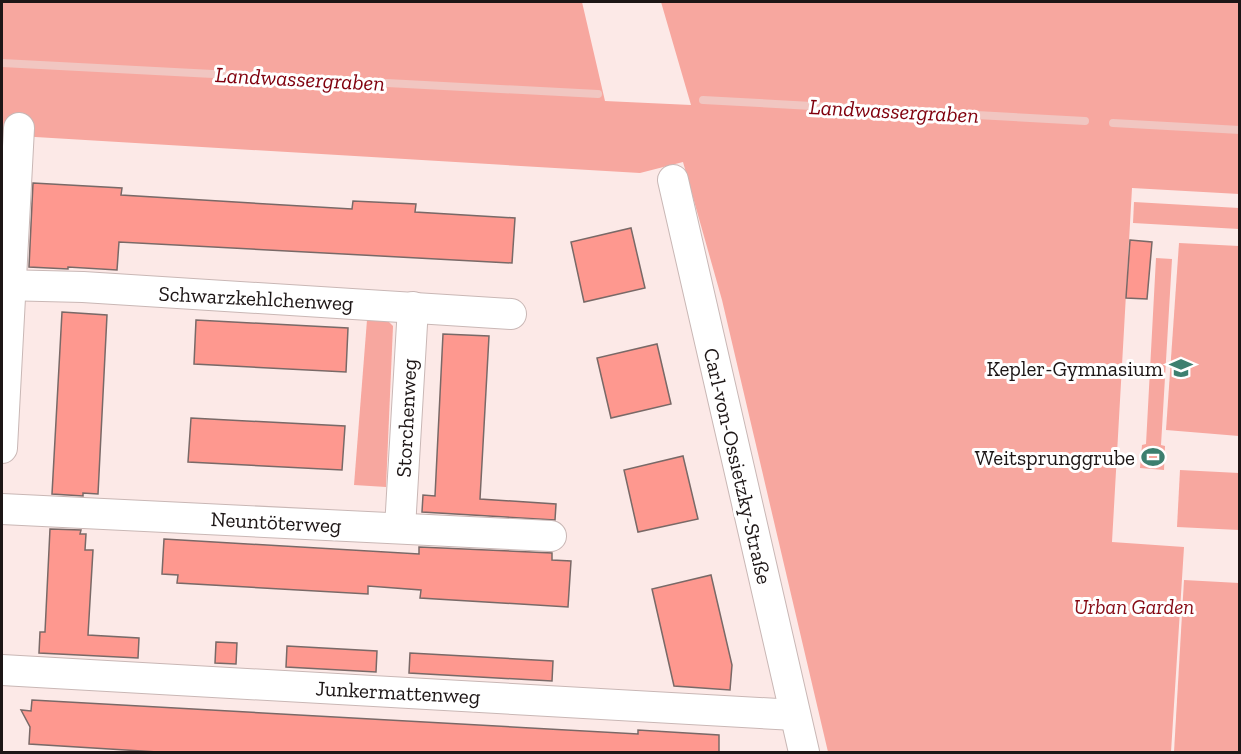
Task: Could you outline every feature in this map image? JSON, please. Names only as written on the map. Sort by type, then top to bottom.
[{"type":"street","points":[[2,448],[5,285],[19,128]]},
{"type":"street","name":"Carl-von-Ossietzky-Straße","points":[[673,180],[804,753]]},
{"type":"street","name":"Schwarzkehlchenweg","points":[[5,285],[83,287],[511,314]]},
{"type":"street","name":"Storchenweg","points":[[400,528],[413,307]]},
{"type":"street","name":"Neuntöterweg","points":[[2,509],[551,536]]},
{"type":"street","name":"Junkermattenweg","points":[[2,670],[795,716]]},
{"type":"green space","name":"Urban Garden","points":[[2,2],[582,2],[605,101],[691,105],[661,2],[1239,2],[1239,194],[1132,188],[1112,542],[1184,547],[1171,752],[828,752],[722,300],[683,162],[640,173],[2,135]]},
{"type":"green space","points":[[1134,202],[1239,208],[1239,229],[1133,223]]},
{"type":"green space","points":[[1179,243],[1239,246],[1239,436],[1166,430]]},
{"type":"green space","points":[[1156,258],[1172,259],[1161,445],[1165,446],[1164,470],[1140,468],[1142,445],[1146,444]]},
{"type":"green space","points":[[367,320],[387,320],[393,326],[386,487],[354,485]]},
{"type":"green space","points":[[1180,470],[1239,473],[1239,530],[1177,527]]},
{"type":"green space","points":[[1184,580],[1239,583],[1239,752],[1174,752]]},
{"type":"building","points":[[33,183],[122,188],[121,195],[352,209],[353,201],[416,204],[415,212],[515,218],[512,263],[119,242],[117,270],[29,267]]},
{"type":"building","points":[[631,228],[645,288],[584,302],[571,242]]},
{"type":"building","points":[[1130,240],[1152,242],[1147,299],[1126,298]]},
{"type":"building","points":[[62,312],[107,315],[98,494],[83,493],[83,496],[52,494]]},
{"type":"building","points":[[196,320],[348,328],[346,372],[194,364]]},
{"type":"building","points":[[443,334],[489,336],[480,499],[556,504],[555,520],[422,512],[423,495],[435,496]]},
{"type":"building","points":[[657,344],[671,404],[611,418],[597,358]]},
{"type":"building","points":[[191,418],[345,426],[342,470],[188,462]]},
{"type":"building","points":[[683,456],[698,519],[638,532],[624,470]]},
{"type":"building","points":[[50,529],[81,530],[80,534],[86,534],[85,550],[93,550],[88,635],[139,638],[138,658],[39,653],[40,632],[45,632]]},
{"type":"building","points":[[164,539],[419,554],[419,547],[552,553],[552,560],[571,561],[568,607],[420,598],[421,590],[368,586],[368,594],[177,583],[178,575],[162,574]]},
{"type":"building","points":[[711,575],[732,665],[730,690],[674,686],[652,589]]},
{"type":"building","points":[[216,642],[237,643],[236,664],[215,663]]},
{"type":"building","points":[[287,646],[377,651],[376,672],[286,667]]},
{"type":"building","points":[[410,653],[553,661],[552,681],[409,673]]},
{"type":"building","points":[[32,700],[638,734],[638,730],[719,735],[719,753],[174,753],[29,744],[30,727],[21,710],[31,711]]},
{"type":"waterway","name":"Landwassergraben","points":[[2,63],[598,94]]},
{"type":"waterway","name":"Landwassergraben","points":[[703,100],[1085,121]]},
{"type":"waterway","name":"Landwassergraben","points":[[1113,123],[1240,130]]},
{"type":"place","name":"Kepler-Gymnasium","points":[[1181,368]]},
{"type":"place","name":"Weitsprunggrube","points":[[1153,457]]}]
